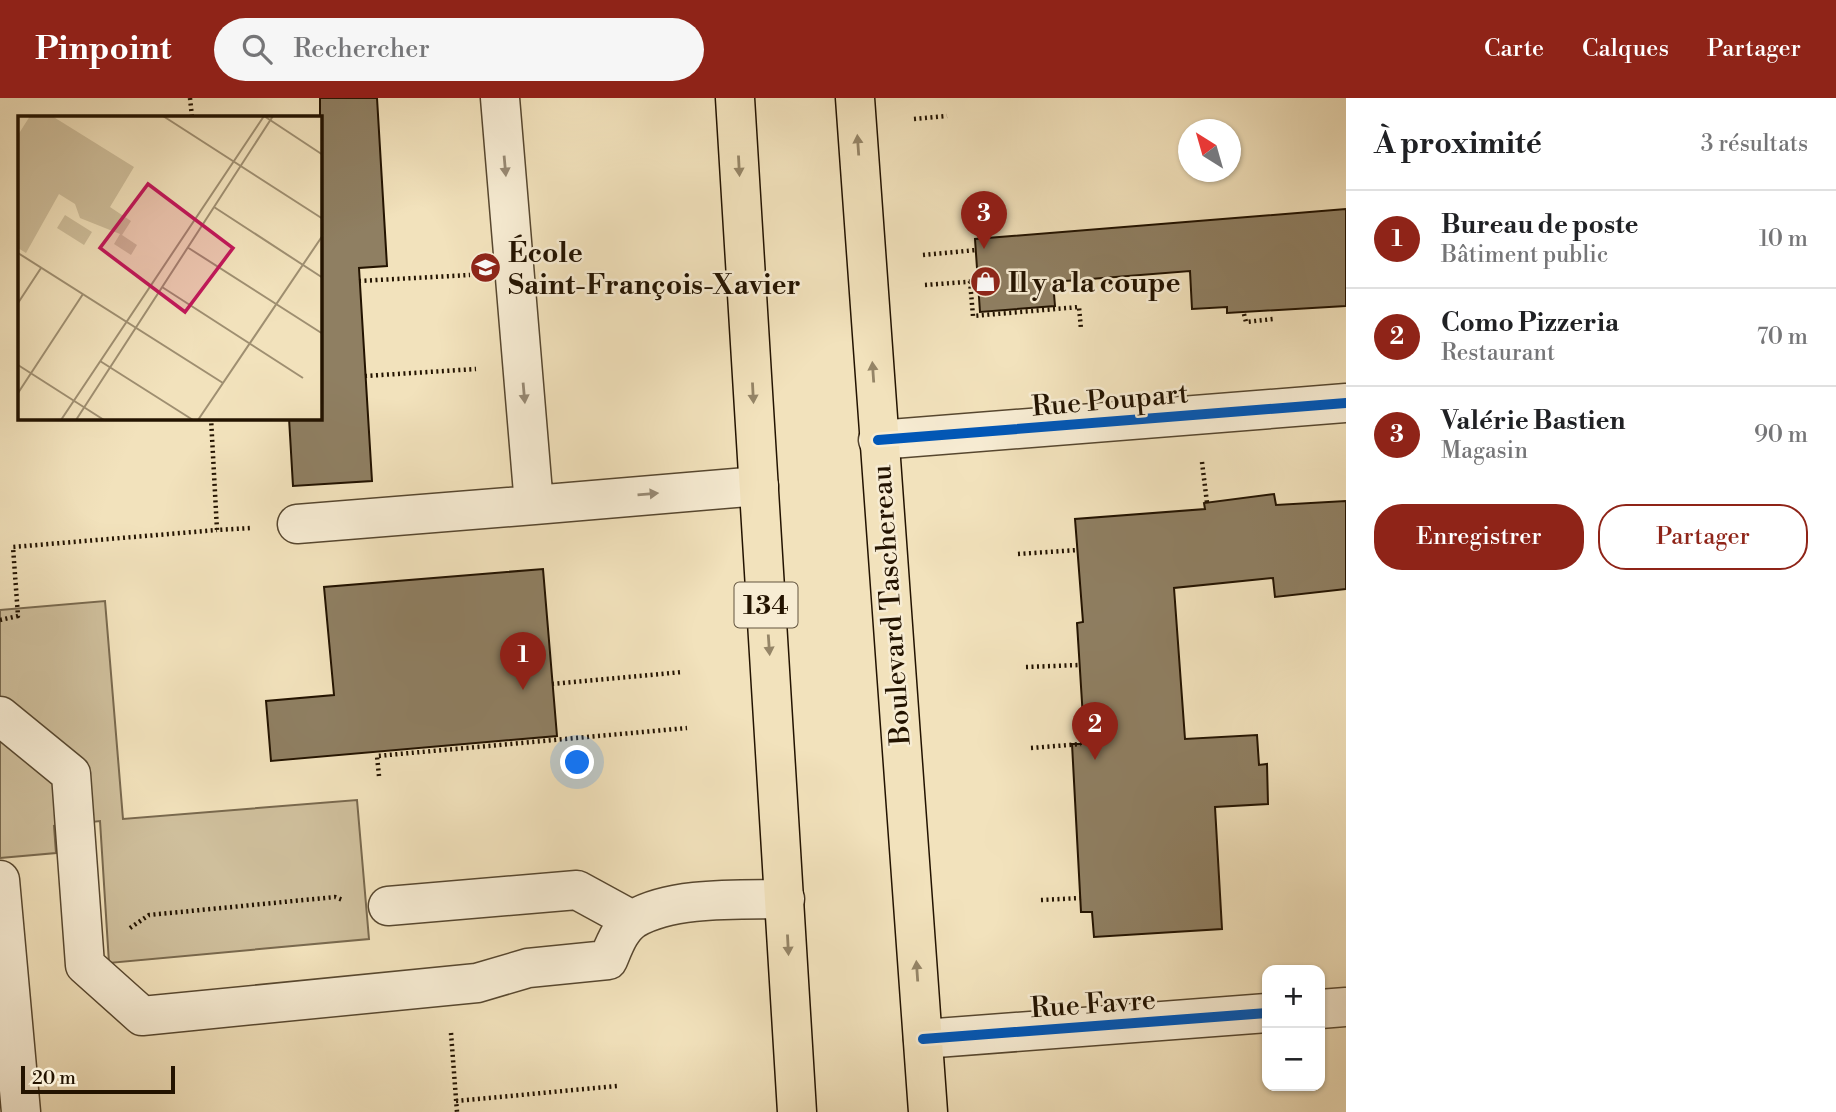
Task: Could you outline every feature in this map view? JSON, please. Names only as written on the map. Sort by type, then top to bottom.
[{"type":"main road","name":"134","points":[[735,98],[797,1112]]},
{"type":"main road","name":"Boulevard Taschereau","points":[[855,98],[928,1112]]},
{"type":"street","points":[[500,98],[534,505]]},
{"type":"street","name":"Rue Poupart","points":[[878,440],[1346,403]]},
{"type":"street","points":[[297,524],[759,486]]},
{"type":"street","points":[[0,716],[71,774],[85,965],[142,1016],[477,983],[528,968],[608,960],[618,937],[632,920],[651,912],[697,902],[785,899]]},
{"type":"street","points":[[0,880],[2,879],[21,1112]]},
{"type":"street","points":[[388,906],[577,890],[632,920]]},
{"type":"street","points":[[1325,1009],[1346,1007]]},
{"type":"street","name":"Rue Favre","points":[[923,1039],[1262,1013]]},
{"type":"path","points":[[190,98],[192,116]]},
{"type":"path","points":[[914,119],[947,116]]},
{"type":"path","points":[[923,255],[976,250]]},
{"type":"path","points":[[359,281],[484,274]]},
{"type":"path","points":[[970,281],[973,316],[1079,307],[1081,329]]},
{"type":"path","points":[[925,285],[979,281]]},
{"type":"path","points":[[1244,314],[1245,322],[1273,319]]},
{"type":"path","points":[[365,376],[479,369]]},
{"type":"path","points":[[211,420],[217,530]]},
{"type":"path","points":[[1202,459],[1208,503]]},
{"type":"path","points":[[0,620],[18,616],[13,547],[297,524]]},
{"type":"path","points":[[1018,554],[1077,550]]},
{"type":"path","points":[[1026,667],[1080,665]]},
{"type":"path","points":[[552,684],[682,672]]},
{"type":"path","points":[[379,776],[377,756],[687,728]]},
{"type":"path","points":[[1031,748],[1081,744]]},
{"type":"path","points":[[128,929],[149,915],[335,897],[346,900]]},
{"type":"path","points":[[1041,900],[1081,898]]},
{"type":"path","points":[[454,1074],[457,1112]]},
{"type":"path","points":[[456,1101],[617,1086]]},
{"type":"shaded area","points":[[105,601],[123,819],[357,800],[369,939],[109,963],[100,821],[54,826],[56,853],[0,858],[0,610]]},
{"type":"building","points":[[320,98],[377,98],[387,266],[359,268],[372,481],[293,486],[289,420],[322,420]]},
{"type":"building","points":[[1346,209],[1346,306],[1227,313],[1227,307],[1192,309],[1190,271],[1053,282],[1055,306],[980,312],[975,239]]},
{"type":"building","points":[[1274,494],[1276,505],[1346,501],[1346,589],[1275,597],[1273,578],[1174,588],[1185,739],[1257,735],[1259,765],[1267,764],[1268,804],[1215,807],[1222,929],[1094,937],[1092,912],[1081,912],[1072,744],[1081,744],[1080,734],[1084,734],[1077,623],[1083,622],[1075,519],[1205,509],[1204,503]]},
{"type":"building","points":[[543,569],[557,736],[271,761],[266,701],[334,695],[324,587]]},
{"type":"cycle path","points":[[878,440],[1346,403]]},
{"type":"cycle path","points":[[923,1039],[1262,1013]]},
{"type":"place","name":"Valérie Bastien","points":[[984,249]]},
{"type":"place","name":"École Saint-François-Xavier","points":[[485,268]]},
{"type":"place","name":"Il y a la coupe","points":[[985,282]]},
{"type":"place","name":"Bureau de poste","points":[[523,690]]},
{"type":"place","name":"Como Pizzeria","points":[[1095,760]]}]
